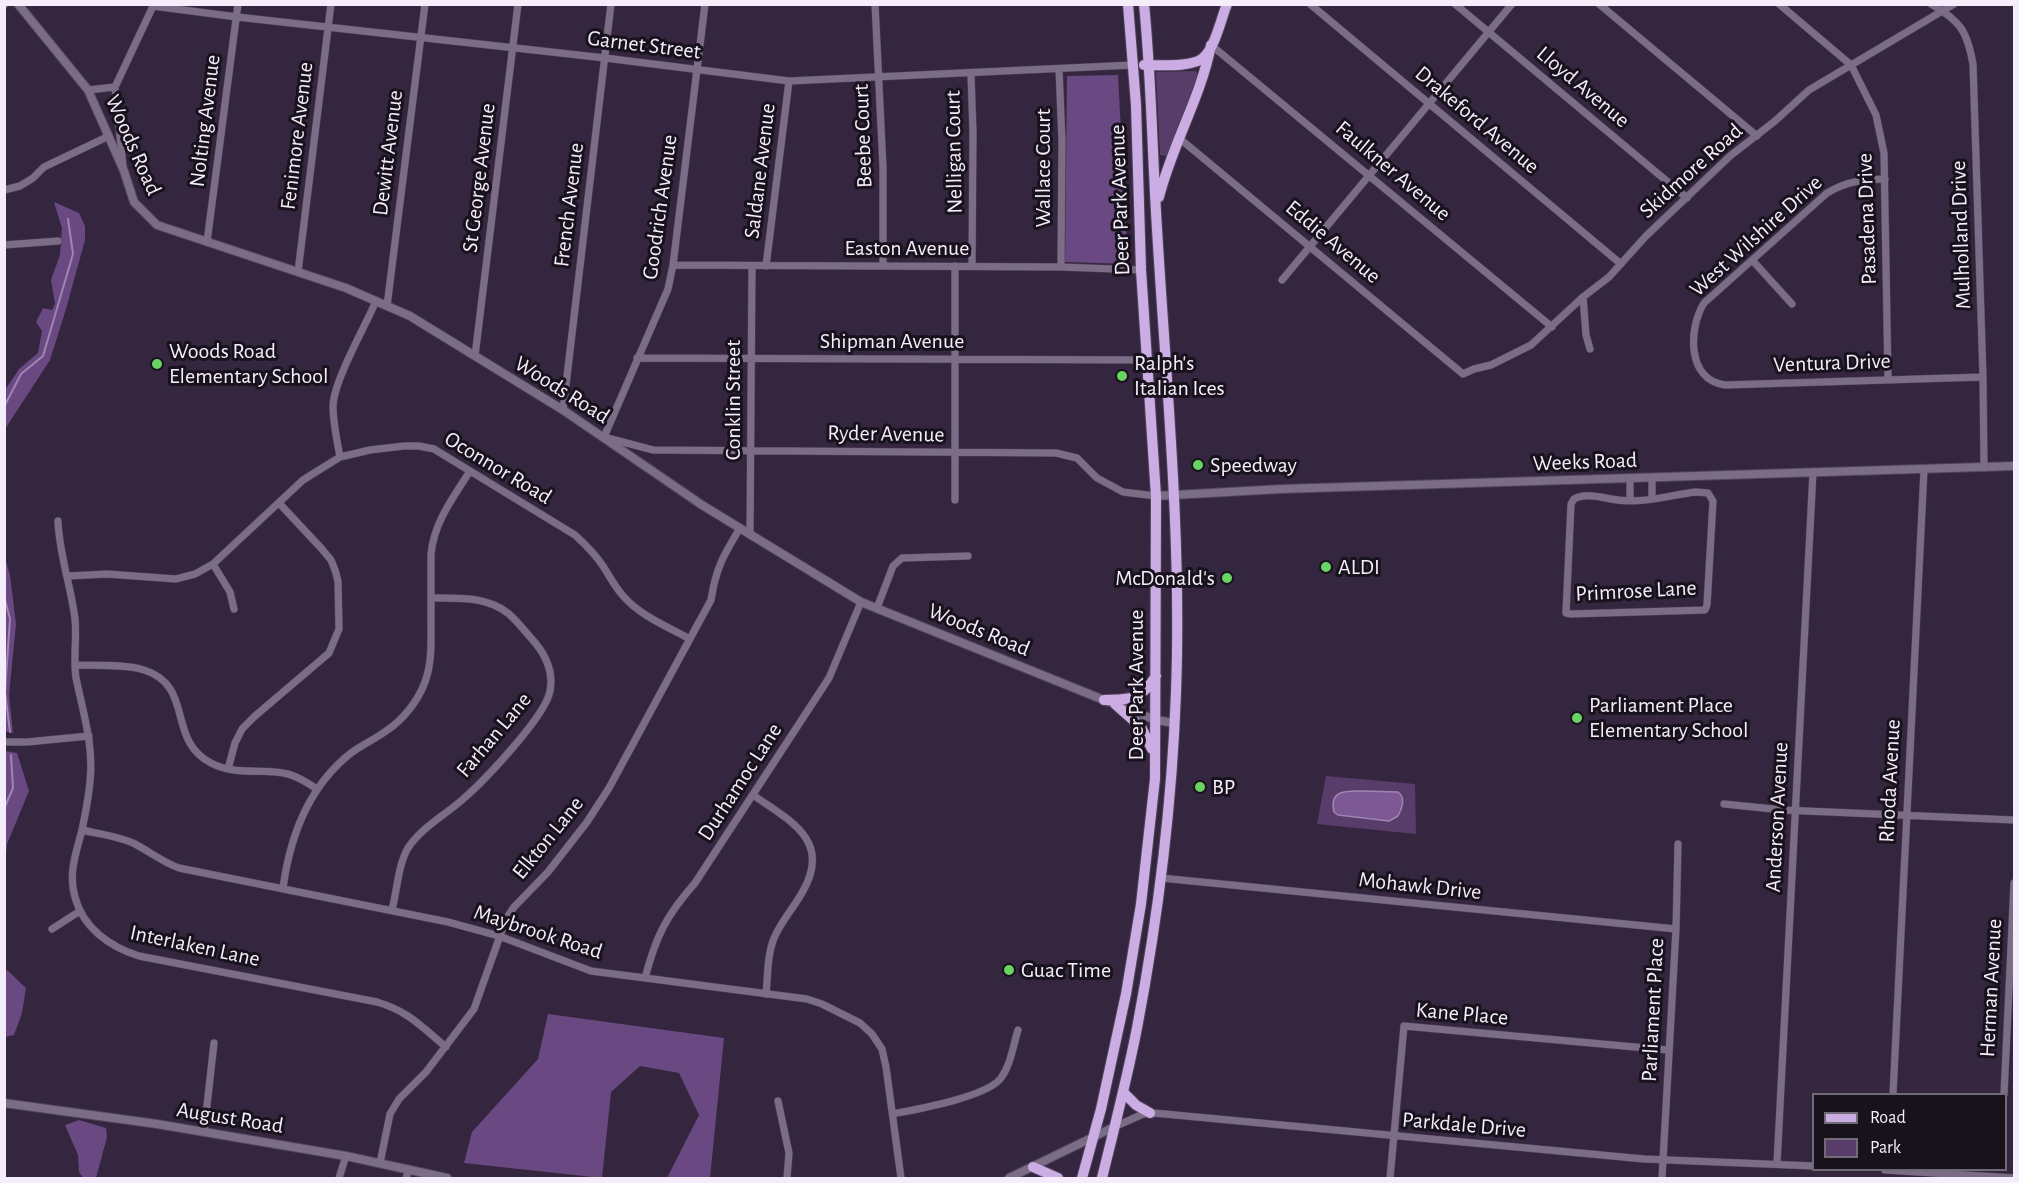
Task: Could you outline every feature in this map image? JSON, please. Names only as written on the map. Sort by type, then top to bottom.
[{"type":"main road","name":"Deer Park Avenue","points":[[1082,1179],[1116,1043],[1135,940],[1150,823],[1155,759],[1156,496],[1141,270],[1133,65],[1128,4]]},
{"type":"main road","name":"Deer Park Avenue","points":[[1101,1179],[1123,1092],[1141,1005],[1161,879],[1176,693],[1174,495],[1155,211],[1150,65],[1144,4]]},
{"type":"main road","points":[[1133,65],[1198,61],[1211,45],[1227,4]]},
{"type":"main road","points":[[1155,211],[1165,173],[1207,65],[1211,45]]},
{"type":"main road","points":[[1104,700],[1135,697],[1144,692],[1156,676]]},
{"type":"main road","points":[[1115,704],[1142,728],[1155,759]]},
{"type":"main road","points":[[1123,1092],[1136,1105],[1150,1113]]},
{"type":"main road","points":[[1033,1167],[1058,1179]]},
{"type":"street","name":"Woods Road","points":[[18,4],[88,90],[110,136],[134,202],[157,225],[298,272],[410,316],[563,410],[702,505],[861,602],[1104,700],[1156,720],[1174,723]]},
{"type":"street","points":[[124,171],[115,87],[152,8],[142,4]]},
{"type":"street","name":"Nolting Avenue","points":[[207,242],[238,4]]},
{"type":"street","name":"Fenimore Avenue","points":[[298,272],[331,4]]},
{"type":"street","name":"Dewitt Avenue","points":[[387,306],[424,4]]},
{"type":"street","name":"St George Avenue","points":[[475,356],[518,4]]},
{"type":"street","name":"French Avenue","points":[[563,410],[611,4]]},
{"type":"street","name":"Goodrich Avenue","points":[[604,437],[668,289],[673,265],[705,4]]},
{"type":"street","name":"Beebe Court","points":[[875,4],[883,167],[883,266]]},
{"type":"street","name":"Drakeford Avenue","points":[[1310,4],[1621,264]]},
{"type":"street","name":"Lloyd Avenue","points":[[1455,4],[1687,198]]},
{"type":"street","points":[[1282,280],[1512,4]]},
{"type":"street","points":[[1599,4],[1757,136]]},
{"type":"street","points":[[1779,4],[1851,65]]},
{"type":"street","name":"Mulholland Drive","points":[[1931,4],[1955,19],[1970,45],[1973,64],[1984,468]]},
{"type":"street","name":"Skidmore Road","points":[[1463,374],[1491,365],[1531,345],[1583,297],[1610,277],[1646,236],[1730,156],[1757,136],[1809,90],[1954,4]]},
{"type":"street","name":"Garnet Street","points":[[152,8],[789,81],[1133,65]]},
{"type":"street","name":"Faulkner Avenue","points":[[1211,45],[1551,327]]},
{"type":"street","name":"Pasadena Drive","points":[[1851,65],[1876,115],[1884,153],[1888,379]]},
{"type":"street","name":"Wallace Court","points":[[1059,69],[1062,141],[1061,267]]},
{"type":"street","name":"Nelligan Court","points":[[971,74],[972,266]]},
{"type":"street","name":"Saldane Avenue","points":[[766,266],[789,81]]},
{"type":"street","points":[[88,90],[115,87]]},
{"type":"street","points":[[4,190],[20,186],[44,168],[110,136]]},
{"type":"street","name":"Eddie Avenue","points":[[1179,138],[1463,374]]},
{"type":"street","name":"West Wilshire Drive","points":[[1695,359],[1697,314],[1704,303],[1813,205],[1840,185],[1885,179]]},
{"type":"street","points":[[5,245],[58,241]]},
{"type":"street","points":[[1753,261],[1792,304]]},
{"type":"street","name":"Easton Avenue","points":[[673,265],[972,266],[1141,270]]},
{"type":"street","name":"Conklin Street","points":[[750,535],[752,266]]},
{"type":"street","points":[[955,266],[955,500]]},
{"type":"street","points":[[1583,297],[1586,336],[1590,349]]},
{"type":"street","points":[[340,457],[334,418],[335,396],[345,368],[376,301]]},
{"type":"street","name":"Shipman Avenue","points":[[637,358],[1147,360]]},
{"type":"street","name":"Ventura Drive","points":[[1695,359],[1705,377],[1713,383],[1725,385],[1983,376]]},
{"type":"street","name":"Ryder Avenue","points":[[604,437],[653,450],[1056,453],[1077,458],[1097,478],[1123,492],[1156,496]]},
{"type":"street","name":"Oconnor Road","points":[[68,576],[107,574],[176,579],[195,574],[213,564],[303,480],[340,457],[370,450],[419,446],[434,449],[575,535],[591,550],[613,585],[625,599],[645,615],[690,639]]},
{"type":"street","name":"Weeks Road","points":[[1156,496],[1293,489],[2014,466]]},
{"type":"street","name":"Rhoda Avenue","points":[[1893,1093],[1924,470]]},
{"type":"street","points":[[283,888],[295,832],[317,789],[333,769],[352,753],[387,731],[409,711],[425,683],[430,660],[433,537],[440,518],[470,471]]},
{"type":"street","name":"Anderson Avenue","points":[[1777,1164],[1813,472]]},
{"type":"street","points":[[1652,478],[1652,499]]},
{"type":"street","points":[[1630,479],[1630,500]]},
{"type":"street","name":"Primrose Lane","points":[[1696,492],[1708,492],[1712,496],[1705,610],[1571,615],[1566,613],[1571,504],[1574,499],[1580,496],[1630,500],[1652,499],[1667,499],[1676,494],[1696,492]]},
{"type":"street","points":[[228,769],[235,743],[242,729],[330,653],[339,629],[338,581],[331,560],[279,502]]},
{"type":"street","name":"Interlaken Lane","points":[[58,520],[59,540],[68,576],[75,622],[75,665],[89,736],[91,779],[82,830],[73,861],[72,878],[80,911],[91,927],[105,941],[139,956],[395,1007],[446,1047]]},
{"type":"street","name":"Elkton Lane","points":[[380,1163],[390,1114],[399,1099],[426,1072],[474,1009],[499,936],[513,907],[548,872],[587,822],[609,788],[711,600],[714,579],[721,560],[740,528]]},
{"type":"street","points":[[877,608],[893,566],[902,558],[968,556]]},
{"type":"street","points":[[213,564],[230,592],[234,609]]},
{"type":"street","name":"Farhan Lane","points":[[393,910],[408,849],[418,837],[464,799],[497,766],[544,708],[550,691],[550,672],[542,651],[510,614],[493,604],[474,599],[431,598]]},
{"type":"street","name":"Durhamoc Lane","points":[[645,978],[652,949],[662,926],[676,904],[694,883],[829,678],[861,602]]},
{"type":"street","points":[[75,665],[144,670],[166,682],[179,707],[181,726],[187,739],[197,753],[210,763],[228,769],[286,774],[302,779],[317,789]]},
{"type":"street","points":[[4,742],[89,736]]},
{"type":"street","points":[[753,795],[795,824],[805,834],[811,850],[812,864],[810,878],[803,892],[775,935],[771,947],[765,994]]},
{"type":"street","points":[[1724,804],[1795,810],[2014,820]]},
{"type":"street","name":"Maybrook Road","points":[[82,830],[121,838],[136,844],[165,863],[179,867],[448,922],[499,936],[591,971],[807,999],[822,1004],[860,1023],[872,1034],[882,1049],[902,1179]]},
{"type":"street","name":"Parliament Place","points":[[1662,1179],[1676,929],[1678,844]]},
{"type":"street","name":"Mohawk Drive","points":[[1161,879],[1676,929]]},
{"type":"street","name":"Herman Avenue","points":[[2004,1093],[2014,883]]},
{"type":"street","points":[[52,929],[80,911]]},
{"type":"street","name":"Kane Place","points":[[1390,1179],[1404,1026],[1668,1050]]},
{"type":"street","points":[[893,1114],[930,1107],[986,1090],[1000,1080],[1009,1065],[1018,1030]]},
{"type":"street","points":[[204,1132],[214,1043]]},
{"type":"street","points":[[778,1101],[789,1153],[787,1179]]},
{"type":"street","name":"August Road","points":[[4,1103],[56,1109],[346,1156],[447,1179]]},
{"type":"street","name":"Parkdale Drive","points":[[1114,1127],[1134,1117],[1150,1113],[1558,1152],[1812,1166]]},
{"type":"street","points":[[1009,1179],[1114,1127]]},
{"type":"street","points":[[339,1179],[346,1156]]},
{"type":"street","points":[[406,1179],[409,1169]]},
{"type":"street","points":[[1926,1171],[2001,1173],[2014,1178]]},
{"type":"green space","points":[[1195,71],[1198,74],[1167,156],[1160,155],[1156,72]]},
{"type":"green space","points":[[1326,776],[1415,784],[1416,834],[1317,824]]},
{"type":"shaded area","points":[[1118,75],[1128,264],[1065,262],[1067,76]]},
{"type":"shaded area","points":[[54,202],[79,213],[85,226],[85,240],[50,360],[5,429],[5,390],[19,369],[38,353],[42,331],[36,322],[43,308],[52,310],[55,304],[51,280],[60,255],[62,228]]},
{"type":"shaded area","points":[[5,558],[10,575],[16,624],[9,695],[13,733],[4,731]]},
{"type":"shaded area","points":[[5,751],[17,753],[29,791],[7,844],[5,867]]},
{"type":"shaded area","points":[[1344,792],[1398,792],[1403,800],[1398,816],[1389,821],[1338,815],[1334,812],[1333,805],[1336,796]]},
{"type":"shaded area","points":[[7,970],[26,988],[22,1013],[14,1035],[5,1037],[4,972]]},
{"type":"shaded area","points":[[548,1014],[724,1038],[710,1178],[667,1178],[699,1115],[679,1073],[640,1066],[611,1092],[602,1178],[464,1163],[472,1132],[538,1059]]},
{"type":"shaded area","points":[[79,1120],[106,1128],[107,1137],[96,1178],[83,1178],[79,1172],[78,1155],[65,1125]]},
{"type":"waterway","points":[[4,407],[21,374],[43,356],[73,254],[68,219]]},
{"type":"waterway","points":[[4,596],[10,619],[5,692],[10,732]]},
{"type":"waterway","points":[[4,809],[13,788],[11,755]]},
{"type":"place","name":"Woods Road Elementary School","points":[[157,364]]},
{"type":"place","name":"Ralph's Italian Ices","points":[[1122,376]]},
{"type":"place","name":"Speedway","points":[[1198,465]]},
{"type":"place","name":"ALDI","points":[[1326,567]]},
{"type":"place","name":"McDonald's","points":[[1227,578]]},
{"type":"place","name":"Parliament Place Elementary School","points":[[1577,718]]},
{"type":"place","name":"BP","points":[[1200,787]]},
{"type":"place","name":"Guac Time","points":[[1009,970]]}]
